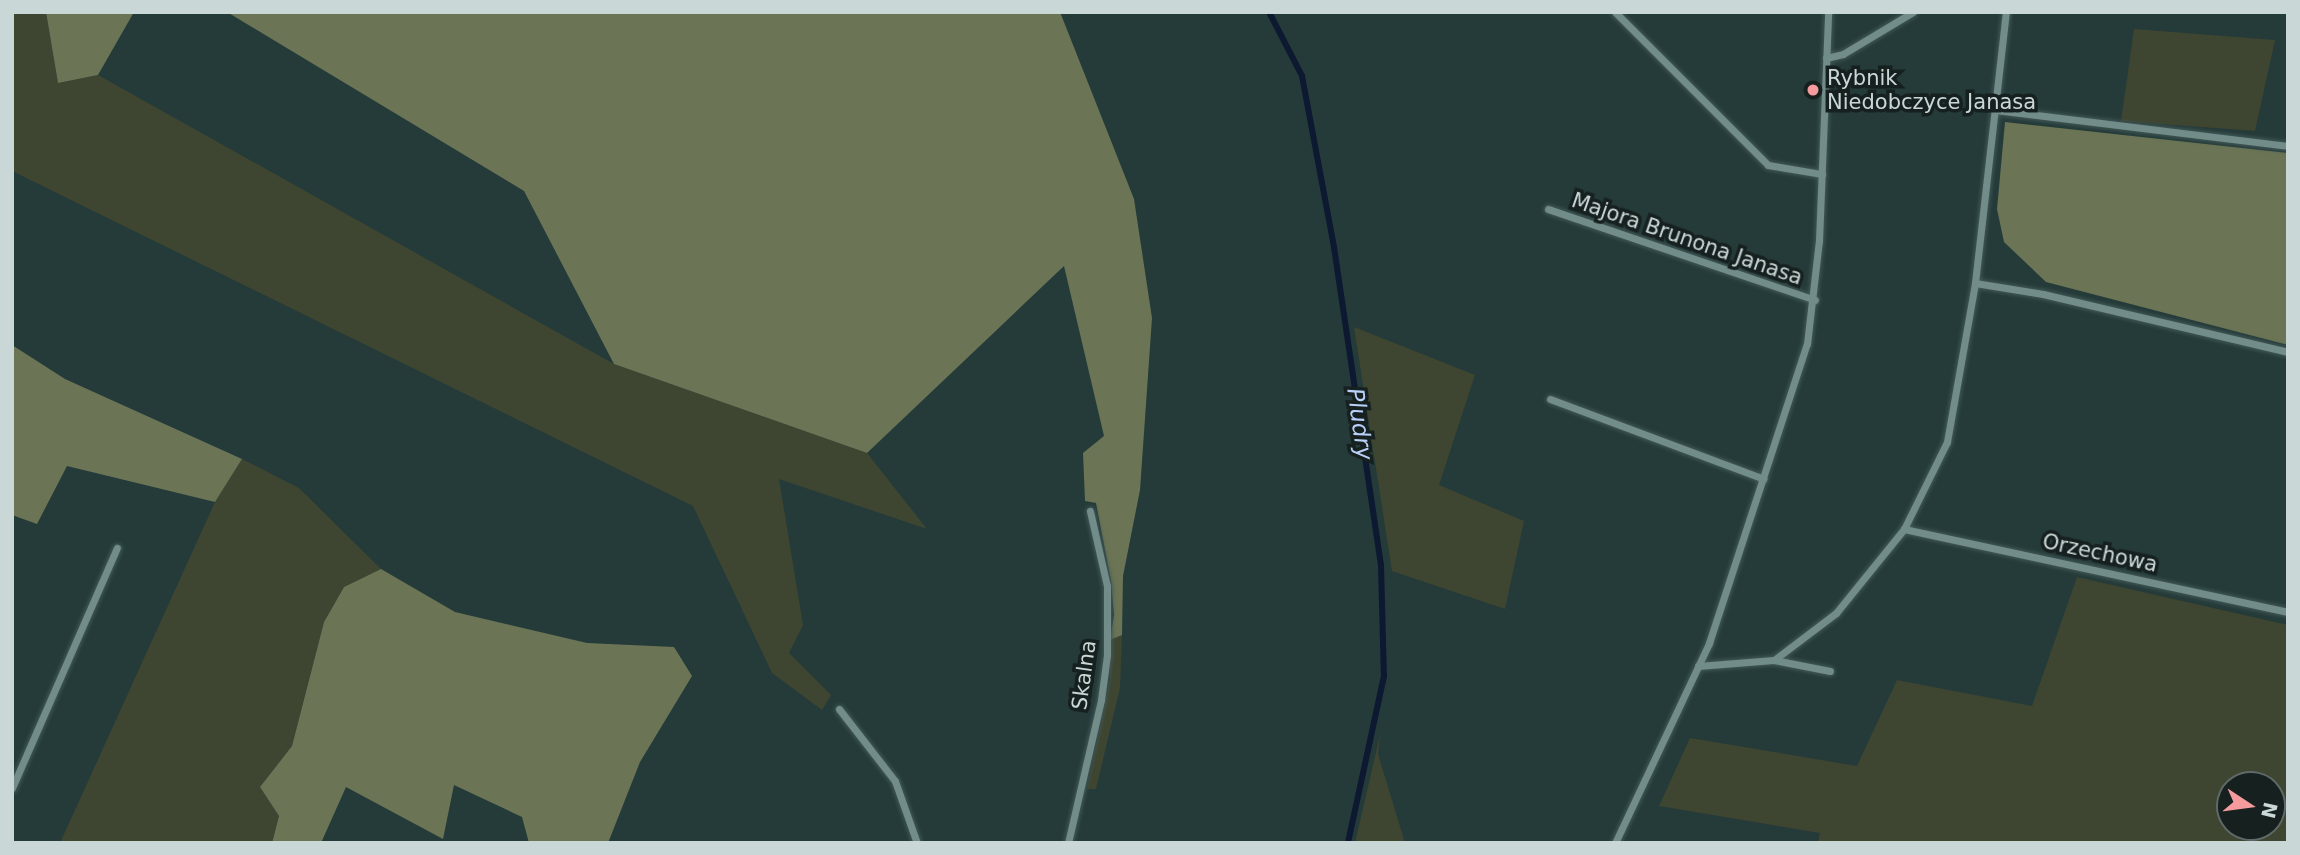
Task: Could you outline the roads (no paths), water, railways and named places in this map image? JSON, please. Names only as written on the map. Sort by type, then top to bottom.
[{"type":"street","points":[[1615,12],[1768,165],[1822,174]]},
{"type":"street","name":"Majora Brunona Janasa","points":[[1615,843],[1698,666],[1800,373],[1815,300],[1828,12]]},
{"type":"street","points":[[1826,58],[1843,54],[1913,12]]},
{"type":"street","points":[[1774,660],[1836,614],[1904,529],[1947,442],[1975,283],[2006,12]]},
{"type":"street","points":[[1995,110],[2288,146]]},
{"type":"street","name":"Majora Brunona Janasa","points":[[1548,209],[1815,300]]},
{"type":"street","points":[[1975,283],[2043,294],[2288,352]]},
{"type":"street","points":[[1550,399],[1764,479]]},
{"type":"street","name":"Skalna","points":[[1068,843],[1101,700],[1107,655],[1107,586],[1090,511]]},
{"type":"street","name":"Orzechowa","points":[[1904,529],[2288,611]]},
{"type":"street","points":[[12,788],[117,548]]},
{"type":"street","points":[[1698,666],[1774,660],[1830,671]]},
{"type":"street","points":[[839,709],[895,781],[917,843]]},
{"type":"waterway","name":"Pludry","points":[[1269,12],[1302,76],[1334,247],[1381,565],[1384,676],[1348,843]]},
{"type":"place","name":"Rybnik Niedobczyce Janasa","points":[[1813,90]]}]
